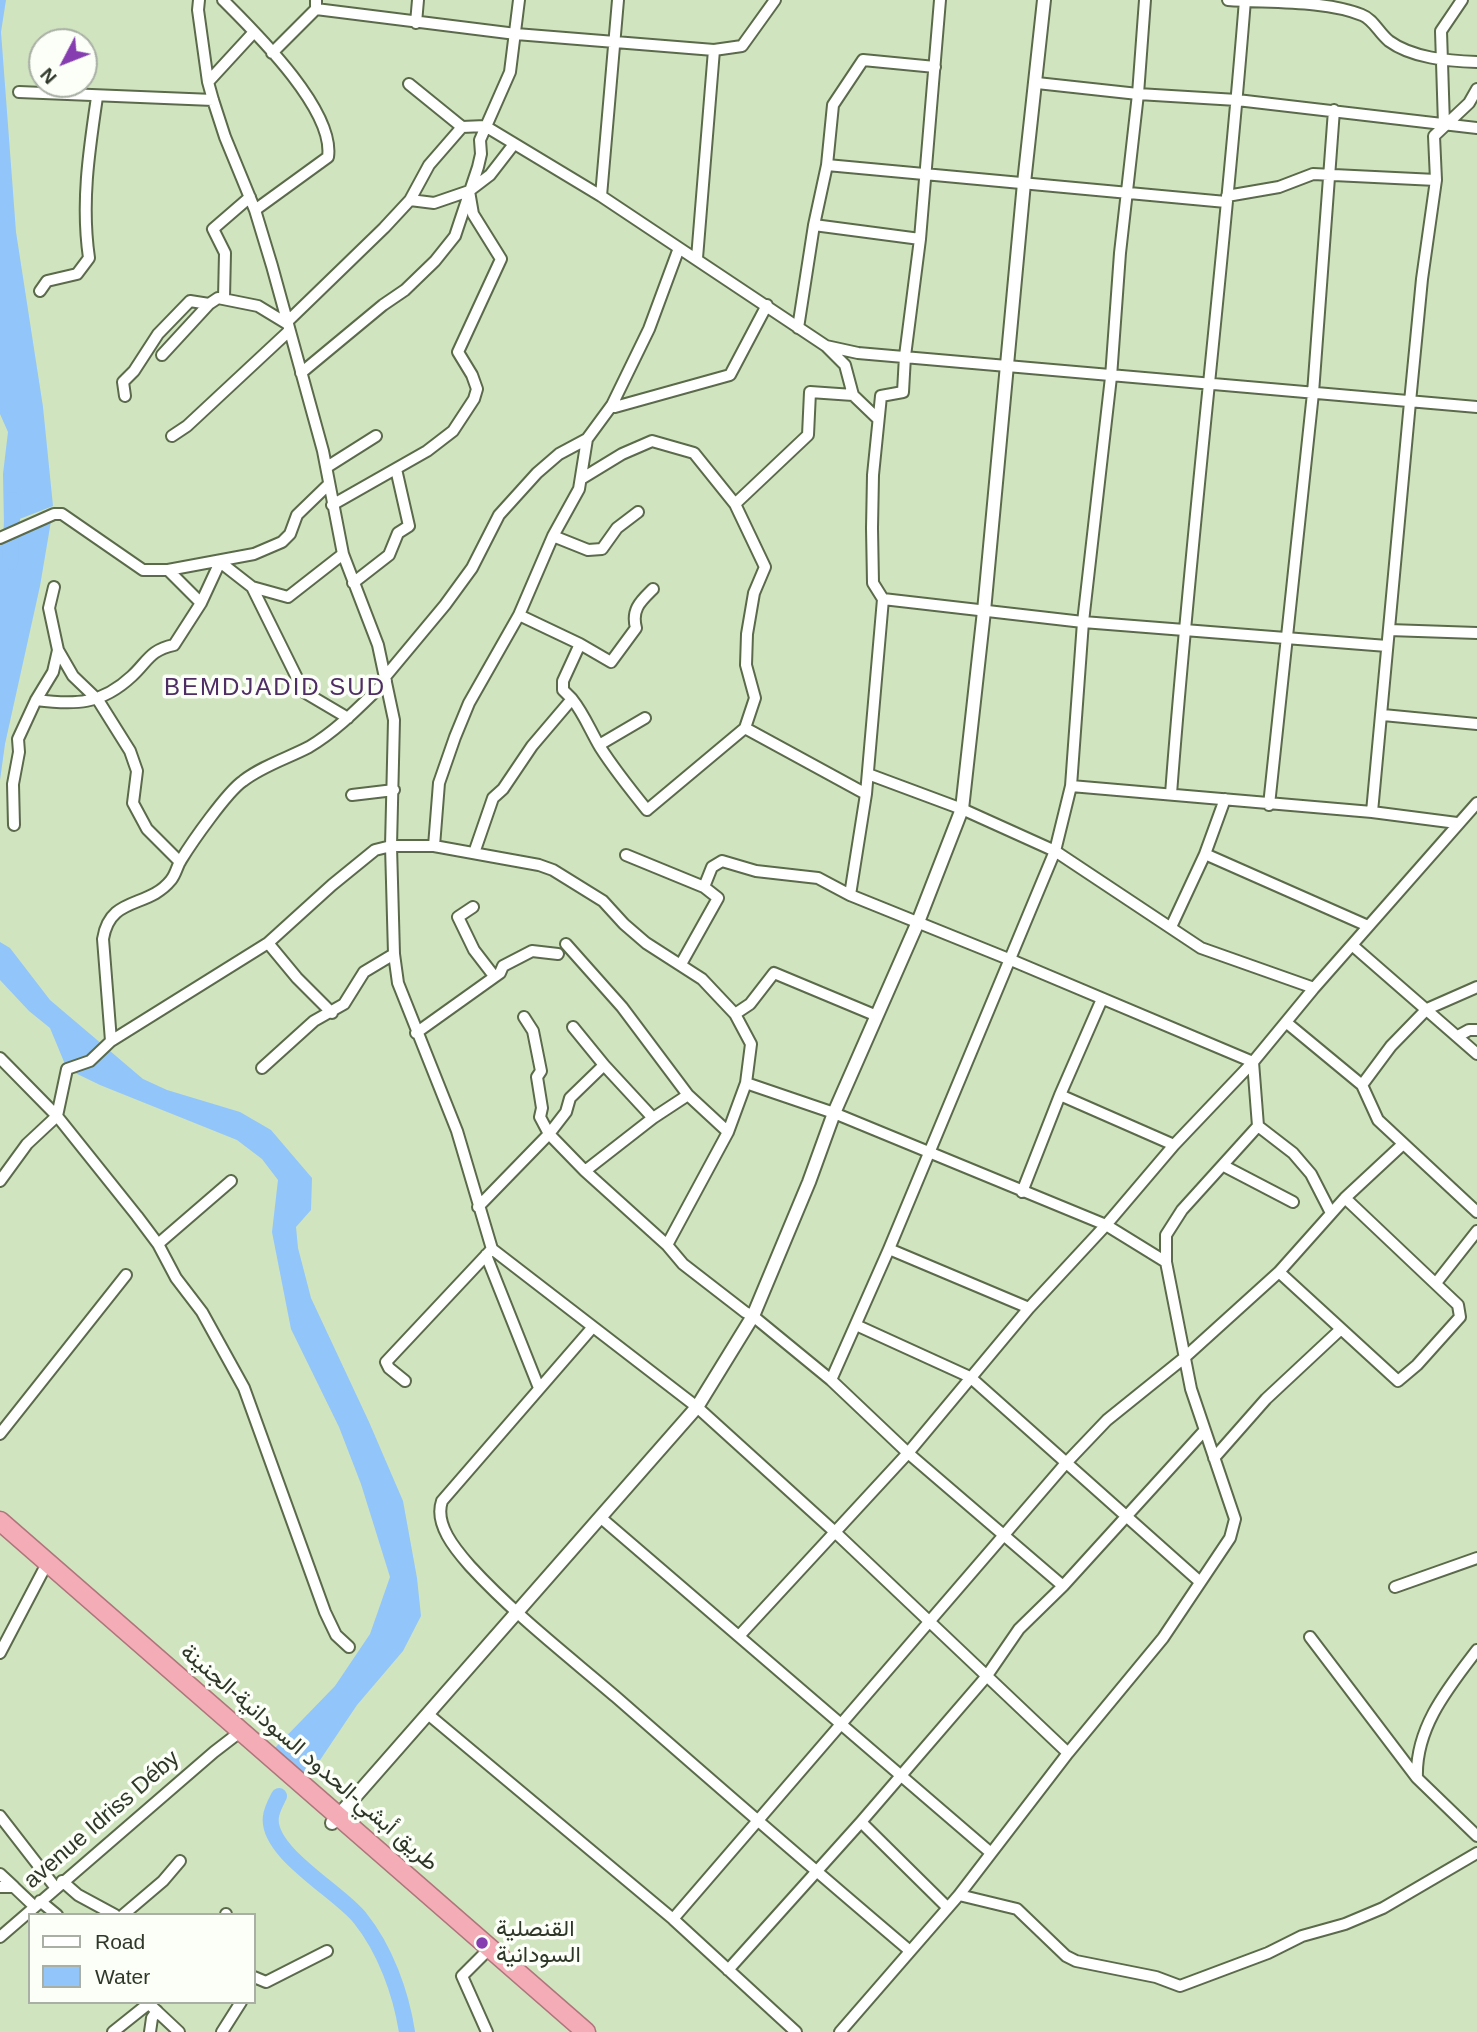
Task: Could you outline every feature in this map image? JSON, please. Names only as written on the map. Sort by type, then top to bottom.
[{"type":"highway","name":"طريق أبشي-الحدود السودانية-الجنينة","points":[[0,1521],[237,1735],[564,2021],[586,2032]]},
{"type":"highway","points":[[0,1533],[43,1572],[184,1688]]},
{"type":"highway","points":[[335,1820],[483,1955],[564,2021]]},
{"type":"street","points":[[199,0],[208,82],[225,137],[256,210],[327,467],[343,554],[378,645],[394,720],[391,846],[394,954],[398,983],[457,1131],[489,1252],[539,1388]]},
{"type":"street","points":[[223,0],[254,32],[312,103],[330,146],[328,157],[256,210]]},
{"type":"street","points":[[416,23],[418,0]]},
{"type":"street","points":[[301,373],[383,304],[405,290],[435,261],[455,236],[481,154],[480,140],[510,72],[519,0]]},
{"type":"street","points":[[601,196],[618,0]]},
{"type":"street","points":[[272,53],[316,5],[416,23],[714,50],[742,46],[775,0]]},
{"type":"street","points":[[850,895],[866,794],[883,599],[873,583],[872,528],[878,419],[881,396],[903,392],[920,239],[940,0]]},
{"type":"street","points":[[335,1820],[697,1407],[753,1315],[809,1182],[834,1113],[918,922],[962,808],[1044,0]]},
{"type":"street","points":[[831,1380],[1011,960],[1055,851],[1071,786],[1083,622],[1111,377],[1119,264],[1146,0]]},
{"type":"street","points":[[1228,0],[1343,8],[1366,16],[1385,38],[1400,49],[1443,59],[1477,62]]},
{"type":"street","points":[[1444,125],[1441,31],[1462,0]]},
{"type":"street","points":[[1171,794],[1183,630],[1245,1]]},
{"type":"street","points":[[208,82],[254,32]]},
{"type":"street","points":[[696,258],[714,50]]},
{"type":"street","points":[[797,328],[827,165],[833,104],[863,60],[935,67]]},
{"type":"street","points":[[1037,83],[1138,94],[1237,100],[1477,128]]},
{"type":"street","points":[[410,84],[462,127],[485,126],[601,196],[826,346],[845,365],[853,395],[878,419]]},
{"type":"street","points":[[1372,813],[1422,279],[1436,180],[1434,136],[1469,103],[1477,89]]},
{"type":"street","points":[[19,92],[28,93]]},
{"type":"street","points":[[98,97],[213,100]]},
{"type":"street","points":[[40,291],[47,281],[77,274],[89,258],[85,233],[85,190],[97,98]]},
{"type":"street","points":[[1269,805],[1313,393],[1334,110]]},
{"type":"street","points":[[172,436],[187,426],[288,327],[384,228],[410,200],[429,165],[462,127]]},
{"type":"street","points":[[410,200],[434,202],[469,191],[490,174],[514,144]]},
{"type":"street","points":[[827,165],[1024,184],[1227,199],[1279,187],[1313,174],[1436,180]]},
{"type":"street","points":[[332,505],[427,451],[453,431],[474,400],[477,389],[458,352],[501,259],[473,214],[469,191]]},
{"type":"street","points":[[224,298],[225,253],[213,229],[250,197]]},
{"type":"street","points":[[814,225],[920,239]]},
{"type":"street","points":[[111,1041],[103,939],[107,924],[115,912],[156,892],[172,879],[180,862],[224,801],[242,781],[312,745],[348,718],[385,679],[472,568],[499,515],[537,473],[559,454],[587,439],[612,405],[649,329],[679,248]]},
{"type":"street","points":[[162,355],[209,304],[218,298],[258,306],[288,327]]},
{"type":"street","points":[[125,396],[123,382],[134,371],[158,334],[190,301],[209,304]]},
{"type":"street","points":[[612,405],[615,408],[730,375],[767,305]]},
{"type":"street","points":[[826,346],[858,353],[1111,377],[1477,407]]},
{"type":"street","points":[[735,504],[808,435],[810,392],[853,395]]},
{"type":"street","points":[[327,467],[376,436]]},
{"type":"street","points":[[434,846],[439,783],[455,737],[469,703],[519,615],[553,536],[579,489],[587,439]]},
{"type":"street","points":[[580,644],[563,681],[563,690],[588,721],[599,745],[621,778],[647,810],[744,729],[755,698],[746,665],[747,634],[754,593],[765,567],[735,504],[694,453],[652,441],[622,454],[581,479]]},
{"type":"street","points":[[353,583],[389,555],[398,533],[409,526],[396,469]]},
{"type":"street","points":[[0,538],[54,514],[62,514],[143,570],[168,570],[220,562],[254,554],[282,542],[290,534],[298,515],[329,484]]},
{"type":"street","points":[[553,536],[587,550],[601,549],[617,528],[638,512]]},
{"type":"street","points":[[220,562],[252,587],[288,597],[343,554]]},
{"type":"street","points":[[36,700],[65,704],[98,700],[131,677],[151,654],[160,648],[174,645],[201,603],[220,562]]},
{"type":"street","points":[[168,570],[201,603]]},
{"type":"street","points":[[54,587],[49,608],[58,650],[74,676],[98,700],[130,751],[137,771],[134,803],[147,829],[180,862]]},
{"type":"street","points":[[252,587],[304,692],[348,718]]},
{"type":"street","points":[[519,615],[580,644],[611,663],[636,628],[634,621],[637,606],[653,589]]},
{"type":"street","points":[[883,599],[1083,622],[1387,646]]},
{"type":"street","points":[[1388,630],[1477,634]]},
{"type":"street","points":[[14,825],[13,784],[19,752],[18,739],[36,700],[53,672],[58,650]]},
{"type":"street","points":[[474,853],[492,798],[503,789],[532,746],[572,699]]},
{"type":"street","points":[[1383,715],[1477,724]]},
{"type":"street","points":[[599,745],[645,718]]},
{"type":"street","points":[[744,729],[866,794]]},
{"type":"street","points":[[868,774],[962,808],[1055,851],[1201,948],[1314,988]]},
{"type":"street","points":[[1071,786],[1457,823]]},
{"type":"street","points":[[352,794],[394,790]]},
{"type":"street","points":[[1171,927],[1205,854],[1225,799]]},
{"type":"street","points":[[739,1636],[908,1453],[1028,1308],[1106,1225],[1174,1145],[1253,1062],[1314,988],[1477,803]]},
{"type":"street","points":[[0,1181],[27,1144],[57,1116],[68,1069],[90,1061],[111,1041],[268,943],[375,850],[391,846],[434,846],[539,865],[553,870],[603,901],[646,943],[702,979],[735,1014],[751,1044],[746,1083],[728,1132],[667,1245]]},
{"type":"street","points":[[1205,854],[1368,926]]},
{"type":"street","points":[[626,855],[704,887],[718,898],[681,964]]},
{"type":"street","points":[[704,887],[712,867],[722,861],[756,871],[818,878],[850,895],[1253,1062]]},
{"type":"street","points":[[473,907],[458,918],[474,950],[495,976]]},
{"type":"street","points":[[268,943],[297,978],[332,1013]]},
{"type":"street","points":[[566,944],[622,1007],[688,1095],[728,1132]]},
{"type":"street","points":[[1352,945],[1477,1054]]},
{"type":"street","points":[[416,1032],[500,973],[503,966],[532,951],[558,954]]},
{"type":"street","points":[[262,1068],[314,1021],[344,1004],[364,972],[394,954]]},
{"type":"street","points":[[735,1014],[750,1004],[774,973],[877,1016]]},
{"type":"street","points":[[1362,1085],[1391,1046],[1427,1009],[1477,987]]},
{"type":"street","points":[[1023,1192],[1060,1095],[1102,999]]},
{"type":"street","points":[[524,1017],[533,1031],[541,1071],[537,1077],[542,1108],[540,1117],[549,1133],[585,1171],[667,1245],[683,1264],[745,1312],[753,1315],[831,1380],[908,1453],[1063,1586]]},
{"type":"street","points":[[1287,1023],[1362,1085],[1378,1120],[1477,1212]]},
{"type":"street","points":[[573,1027],[653,1118]]},
{"type":"street","points":[[1458,1036],[1469,1030],[1477,1030]]},
{"type":"street","points":[[0,1075],[4,1062],[57,1116],[158,1244],[176,1278],[202,1312],[244,1388],[324,1612],[336,1635],[349,1647]]},
{"type":"street","points":[[840,2032],[959,1895],[1068,1753],[1163,1638],[1230,1538],[1235,1519],[1204,1431],[1184,1358],[1166,1262],[1166,1235],[1182,1210],[1258,1126],[1253,1062]]},
{"type":"street","points":[[478,1207],[549,1133],[566,1112],[570,1098],[604,1065]]},
{"type":"street","points":[[746,1083],[834,1113],[1106,1225],[1166,1262]]},
{"type":"street","points":[[585,1171],[653,1118],[688,1095]]},
{"type":"street","points":[[1060,1095],[1174,1145]]},
{"type":"street","points":[[1258,1126],[1293,1153],[1311,1174],[1331,1213]]},
{"type":"street","points":[[673,1919],[1066,1463],[1107,1420],[1184,1358],[1279,1272],[1345,1198],[1402,1145]]},
{"type":"street","points":[[1224,1166],[1293,1202]]},
{"type":"street","points":[[158,1244],[231,1181]]},
{"type":"street","points":[[1279,1272],[1398,1381],[1417,1365],[1460,1317],[1461,1310],[1458,1305],[1345,1198]]},
{"type":"street","points":[[1436,1283],[1477,1230]]},
{"type":"street","points":[[889,1249],[1028,1308]]},
{"type":"street","points":[[489,1252],[697,1407],[1068,1753]]},
{"type":"street","points":[[405,1381],[389,1368],[386,1362],[489,1252]]},
{"type":"street","points":[[0,1434],[126,1275]]},
{"type":"street","points":[[856,1325],[970,1377],[1199,1581]]},
{"type":"street","points":[[592,1328],[442,1501],[440,1519],[461,1555],[517,1611],[910,1951]]},
{"type":"street","points":[[1214,1458],[1266,1399],[1340,1329]]},
{"type":"street","points":[[727,1970],[861,1822],[986,1677],[1019,1629],[1063,1586],[1204,1431]]},
{"type":"street","points":[[600,1517],[991,1853]]},
{"type":"street","points":[[1395,1587],[1477,1558]]},
{"type":"street","points":[[0,1653],[43,1572]]},
{"type":"street","points":[[1310,1637],[1417,1778],[1477,1836]]},
{"type":"street","points":[[1417,1778],[1416,1763],[1420,1742],[1429,1719],[1477,1650]]},
{"type":"street","points":[[429,1715],[673,1919],[796,2032]]},
{"type":"street","name":"avenue Idriss Déby","points":[[0,1937],[237,1735]]},
{"type":"street","points":[[0,1816],[59,1884],[108,1913]]},
{"type":"street","points":[[861,1822],[947,1907]]},
{"type":"street","points":[[959,1895],[1017,1909],[1066,1956],[1076,1961],[1156,1977],[1180,1986],[1268,1953],[1302,1936],[1345,1924],[1383,1908],[1477,1853]]},
{"type":"street","points":[[125,1913],[163,1881],[180,1861]]},
{"type":"street","points":[[0,1874],[54,1913]]},
{"type":"street","points":[[0,1887],[15,1887]]},
{"type":"street","points":[[256,1979],[266,1982],[327,1951]]},
{"type":"street","points":[[483,1955],[462,1976],[487,2032]]},
{"type":"street","points":[[225,2031],[240,2004]]},
{"type":"street","points":[[113,2032],[151,2006]]},
{"type":"street","points":[[150,2032],[151,2006]]},
{"type":"street","points":[[151,2006],[179,2032]]},
{"type":"water","points":[[0,0],[6,0],[1,32],[16,232],[43,407],[53,506],[4,525],[3,474],[8,432],[0,414]]},
{"type":"water","points":[[51,521],[40,586],[5,744],[0,780],[0,545]]},
{"type":"water","points":[[0,942],[10,948],[50,1000],[143,1079],[167,1090],[240,1112],[271,1130],[312,1178],[311,1210],[296,1227],[298,1248],[311,1298],[403,1501],[421,1616],[403,1651],[357,1705],[306,1781],[271,1752],[335,1686],[370,1634],[390,1577],[361,1484],[339,1427],[291,1329],[272,1232],[278,1180],[262,1159],[237,1140],[67,1069],[50,1028],[29,1011],[0,980]]},
{"type":"waterway","points":[[10,562],[13,500]]},
{"type":"waterway","points":[[279,1796],[271,1816],[272,1830],[291,1857],[350,1908],[369,1930],[391,1972],[407,2032]]},
{"type":"place","name":"القنصلية السودانية","points":[[482,1943]]},
{"type":"district","name":"BEMDJADID SUD","points":[[275,688]]}]
